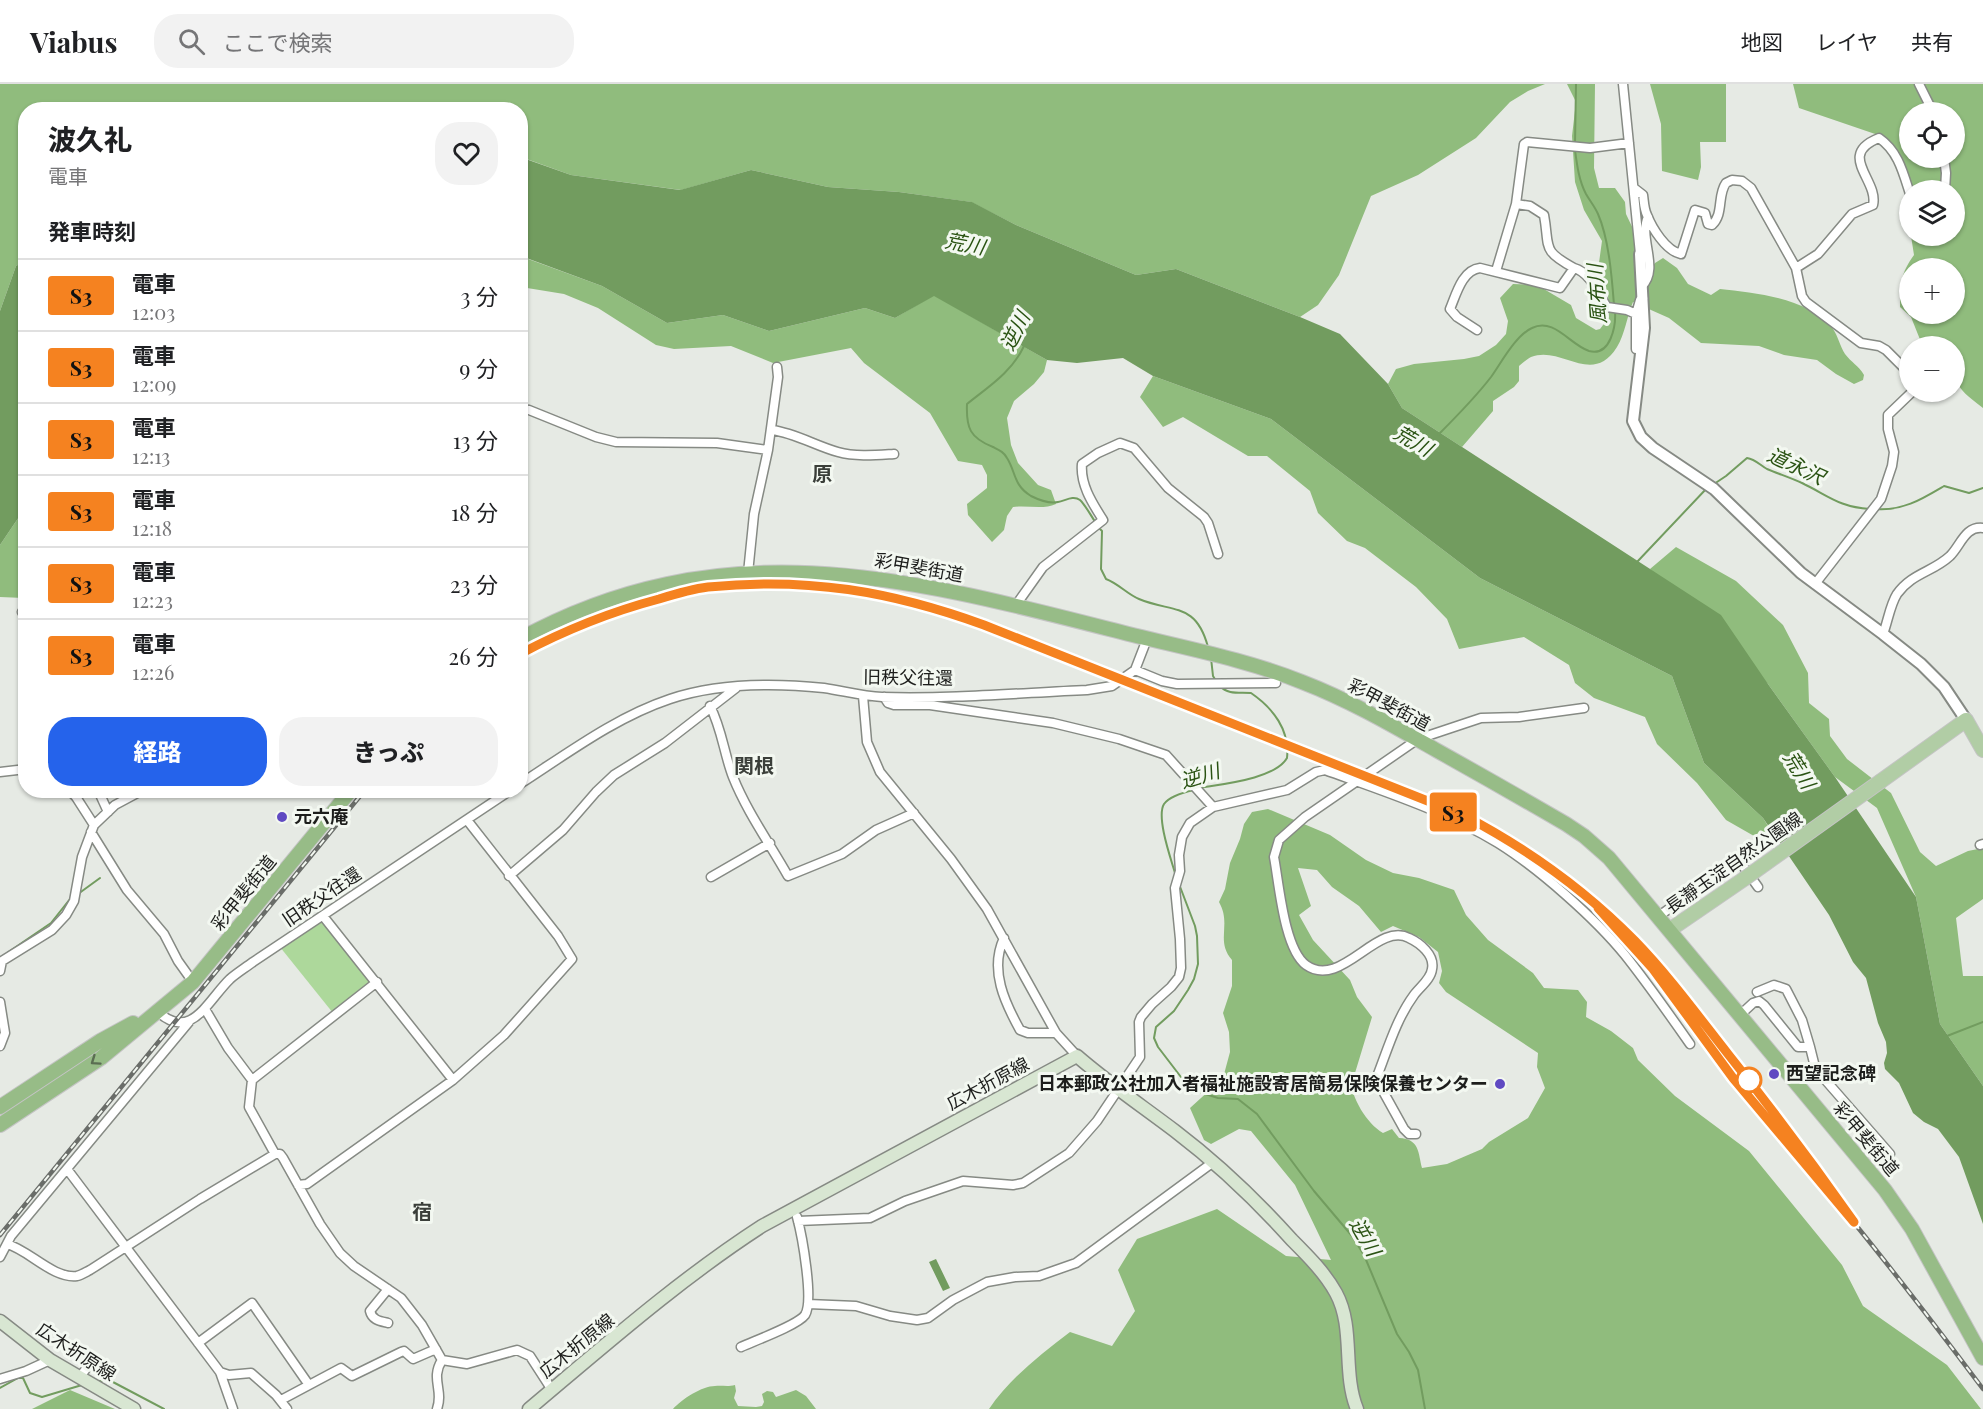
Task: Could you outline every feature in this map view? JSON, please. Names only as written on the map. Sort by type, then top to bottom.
[{"type":"highway","name":"彩甲斐街道","points":[[528,635],[600,603],[635,592],[698,578],[748,573],[858,571],[1016,605],[1255,666],[1303,682],[1363,709],[1584,836],[1609,858],[1671,929],[1885,1190],[1912,1228],[1983,1358]]},
{"type":"highway","name":"彩甲斐街道","points":[[0,1125],[101,1058],[193,982],[344,798]]},
{"type":"highway","name":"彩甲斐街道","points":[[0,1107],[100,1041],[157,1011]]},
{"type":"main road","points":[[1966,720],[1983,750]]},
{"type":"main road","name":"長瀞玉淀自然公園線","points":[[1671,929],[1966,720]]},
{"type":"main road","points":[[1077,1056],[1177,1132],[1268,1213],[1317,1266],[1337,1294],[1346,1329],[1351,1389],[1356,1409]]},
{"type":"main road","name":"広木折原線","points":[[529,1409],[728,1249],[796,1215],[1077,1056]]},
{"type":"main road","name":"広木折原線","points":[[0,1322],[50,1360],[134,1409]]},
{"type":"street","points":[[1623,84],[1643,298],[1644,328],[1633,421],[1641,437],[1653,448],[1714,489],[1801,573],[1921,664],[1944,687],[1966,720]]},
{"type":"street","points":[[1919,84],[1928,102]]},
{"type":"street","points":[[1796,268],[1818,254],[1852,214],[1873,205],[1874,198],[1867,179],[1860,170],[1862,148],[1869,142],[1879,138],[1893,151],[1906,180]]},
{"type":"street","points":[[1496,271],[1516,204],[1524,144],[1527,142],[1590,148],[1629,143]]},
{"type":"street","points":[[1634,188],[1643,195],[1648,218],[1668,247],[1675,253],[1681,254],[1695,210],[1705,213],[1710,225],[1715,223],[1718,218],[1722,188],[1732,180],[1742,181],[1751,188],[1758,199],[1796,268],[1802,296],[1806,302],[1861,343],[1886,350],[1899,363]]},
{"type":"street","points":[[1516,204],[1530,206],[1544,216],[1550,252],[1555,258],[1580,270],[1607,307],[1636,314]]},
{"type":"street","points":[[1642,286],[1649,274],[1644,230],[1648,218]]},
{"type":"street","points":[[1477,330],[1457,317],[1450,309],[1464,277],[1469,272],[1480,268],[1560,288],[1574,268]]},
{"type":"street","points":[[1641,360],[1636,355],[1638,338],[1636,314],[1640,300],[1643,298]]},
{"type":"street","points":[[748,573],[754,514],[772,430],[777,367]]},
{"type":"street","points":[[1815,584],[1881,499],[1892,466],[1894,452],[1888,429],[1888,415],[1902,402]]},
{"type":"street","points":[[528,410],[616,442],[717,443],[768,450]]},
{"type":"street","points":[[772,430],[789,433],[850,455],[894,454]]},
{"type":"street","points":[[1016,605],[1042,567],[1103,520],[1088,496],[1081,470],[1082,464],[1098,453],[1120,443],[1134,448],[1168,488],[1204,518],[1208,523],[1218,554]]},
{"type":"street","points":[[1884,634],[1896,596],[1904,586],[1918,574],[1948,557],[1968,531],[1975,527],[1983,528]]},
{"type":"street","points":[[1147,639],[1135,670],[1161,681],[1177,684],[1276,683]]},
{"type":"street","name":"旧秩父往還","points":[[528,779],[604,730],[628,717],[677,697],[736,687],[772,685],[823,688],[863,696],[884,697],[1087,690],[1112,686],[1135,670]]},
{"type":"street","points":[[509,876],[563,830],[614,775],[665,743],[736,687]]},
{"type":"street","points":[[863,696],[867,742],[874,760],[888,783],[951,859],[987,909],[1056,1033],[1077,1056]]},
{"type":"street","points":[[884,697],[888,703],[894,705],[930,705],[1053,723],[1119,739],[1166,754],[1213,807]]},
{"type":"street","points":[[710,706],[718,721],[733,777],[788,876],[842,854],[876,830],[914,813]]},
{"type":"street","points":[[1416,1134],[1409,1134],[1404,1129],[1379,1084],[1378,1074],[1405,1009],[1429,976],[1432,961],[1416,941],[1402,934],[1391,936],[1329,970],[1316,970],[1307,966],[1299,959],[1289,939],[1274,857],[1279,840],[1305,817],[1418,739],[1480,718],[1519,717],[1584,708]]},
{"type":"street","points":[[0,772],[18,770]]},
{"type":"street","points":[[741,1347],[792,1324],[805,1315],[808,1304],[807,1274],[796,1215],[870,1218],[905,1201],[963,1181],[1013,1185],[1023,1183],[1069,1153],[1097,1121],[1141,1053],[1139,1022],[1141,1017],[1179,977],[1181,949],[1175,888],[1180,871],[1179,855],[1182,837],[1190,823],[1213,807],[1287,790],[1321,770],[1444,816],[1480,833],[1530,866],[1588,917],[1623,953],[1690,1044]]},
{"type":"street","points":[[77,798],[127,890],[164,934],[178,961],[193,982]]},
{"type":"street","points":[[102,798],[108,812]]},
{"type":"street","points":[[0,971],[1,960],[52,930],[66,915],[74,901],[82,856],[92,828],[115,805],[128,798]]},
{"type":"street","name":"旧秩父往還","points":[[0,1257],[11,1236],[189,1022],[205,1009],[230,980],[499,798]]},
{"type":"street","points":[[298,1185],[307,1184],[453,1080],[504,1035],[572,959],[558,936],[467,820]]},
{"type":"street","points":[[711,877],[770,843]]},
{"type":"street","points":[[1659,916],[1753,848]]},
{"type":"street","points":[[1738,859],[1758,887]]},
{"type":"street","points":[[323,916],[453,1080]]},
{"type":"street","points":[[1004,938],[1000,946],[1000,982],[1010,1013],[1020,1030],[1056,1033]]},
{"type":"street","points":[[252,1080],[376,982]]},
{"type":"street","points":[[1757,992],[1774,985],[1786,989],[1802,1020],[1815,1067],[1890,1155]]},
{"type":"street","points":[[1740,1015],[1753,1003],[1759,1001],[1798,1047],[1810,1047]]},
{"type":"street","points":[[0,1002],[5,1033],[0,1046]]},
{"type":"street","points":[[205,1009],[252,1080],[249,1107],[274,1154]]},
{"type":"street","points":[[157,1011],[169,1020],[189,1022]]},
{"type":"street","points":[[7,1244],[59,1273],[78,1276],[274,1154],[280,1154],[320,1224],[346,1260],[401,1298],[422,1325],[442,1359],[467,1364],[517,1350],[530,1356],[552,1390]]},
{"type":"street","points":[[808,1304],[856,1306],[890,1316],[917,1320],[928,1317],[952,1300],[987,1282],[1039,1276],[1076,1263],[1212,1163]]},
{"type":"street","points":[[67,1169],[220,1372],[233,1409]]},
{"type":"street","points":[[388,1289],[370,1311],[371,1316],[388,1323]]},
{"type":"street","points":[[198,1343],[252,1303],[309,1384]]},
{"type":"street","points":[[595,1330],[608,1329],[621,1333]]},
{"type":"street","points":[[281,1400],[341,1368],[352,1377],[404,1351],[413,1359],[436,1349]]},
{"type":"street","points":[[437,1409],[440,1401],[436,1369],[442,1359]]},
{"type":"street","points":[[0,1379],[50,1360]]},
{"type":"street","points":[[79,1378],[92,1361]]},
{"type":"street","points":[[220,1372],[229,1375],[251,1373],[281,1400],[287,1409]]},
{"type":"shaded area","points":[[0,84],[1545,84],[1510,102],[1476,138],[1418,175],[1371,196],[1339,275],[1318,305],[1300,317],[1176,269],[1136,275],[1016,225],[971,202],[899,192],[828,187],[751,170],[681,190],[571,175],[528,160],[528,102],[18,102],[18,265],[0,311]]},
{"type":"shaded area","points":[[1567,84],[1595,84],[1594,168],[1599,188],[1615,188],[1625,202],[1626,214],[1635,233],[1647,274],[1655,263],[1663,258],[1677,268],[1688,284],[1711,295],[1720,289],[1765,295],[1810,310],[1833,329],[1845,354],[1864,375],[1863,380],[1854,384],[1817,360],[1784,355],[1759,346],[1701,343],[1669,318],[1633,302],[1620,342],[1607,358],[1597,364],[1587,365],[1554,356],[1531,357],[1519,366],[1519,381],[1493,401],[1493,411],[1462,447],[1402,408],[1388,384],[1396,369],[1414,364],[1479,356],[1496,345],[1506,334],[1508,321],[1500,298],[1513,284],[1537,285],[1571,305],[1576,318],[1596,330],[1600,329],[1609,317],[1608,295],[1598,270],[1602,241],[1584,210],[1575,182],[1572,136],[1576,102]]},
{"type":"shaded area","points":[[1650,84],[1726,84],[1726,142],[1700,142],[1701,167],[1698,180],[1662,171],[1661,124]]},
{"type":"shaded area","points":[[1793,84],[1983,84],[1983,408],[1965,393],[1965,336],[1919,336],[1914,324],[1965,324],[1965,258],[1912,258],[1913,246],[1965,246],[1965,180],[1907,180],[1900,168],[1965,168],[1965,102],[1899,102],[1899,166],[1881,136],[1799,108]]},
{"type":"shaded area","points":[[528,259],[602,286],[667,323],[723,315],[769,331],[865,308],[895,318],[934,295],[1047,360],[1044,372],[1014,401],[1007,418],[1011,445],[1018,463],[1038,485],[1051,490],[1056,504],[1046,507],[1013,507],[1007,516],[1004,530],[992,542],[968,515],[967,504],[987,488],[987,475],[982,465],[958,461],[930,413],[864,363],[851,348],[773,363],[731,346],[674,349],[656,345],[598,308],[564,294],[528,288]]},
{"type":"shaded area","points":[[1153,376],[1271,419],[1480,578],[1672,676],[1704,763],[1763,818],[1775,837],[1761,840],[1726,820],[1697,783],[1657,744],[1645,717],[1594,698],[1575,683],[1569,665],[1524,637],[1459,649],[1447,619],[1416,587],[1365,548],[1347,541],[1318,513],[1310,491],[1267,456],[1248,456],[1183,417],[1163,427],[1140,397]]},
{"type":"shaded area","points":[[18,518],[18,598],[0,597],[0,545]]},
{"type":"shaded area","points":[[1676,547],[1736,581],[1783,625],[1808,673],[1809,703],[1829,719],[1830,736],[1847,759],[1891,793],[1920,852],[1936,866],[1968,851],[1983,848],[1983,899],[1956,918],[1963,976],[1983,976],[1983,1086],[1940,1024],[1916,897],[1877,808],[1835,777],[1768,684],[1650,569]]},
{"type":"shaded area","points":[[1268,809],[1330,835],[1366,860],[1393,873],[1419,878],[1454,890],[1466,915],[1488,940],[1533,973],[1544,988],[1578,990],[1587,1002],[1586,1017],[1611,1031],[1633,1048],[1638,1060],[1675,1096],[1749,1151],[1842,1265],[1863,1306],[1947,1365],[1981,1409],[989,1409],[1016,1377],[1070,1332],[1112,1346],[1135,1311],[1118,1270],[1137,1239],[1217,1209],[1286,1256],[1331,1260],[1295,1185],[1251,1131],[1239,1129],[1211,1144],[1204,1140],[1190,1108],[1223,1078],[1230,1052],[1229,1032],[1223,1013],[1232,986],[1232,960],[1225,946],[1223,910],[1219,902],[1244,824],[1252,812]],"holes":[[[1298,868],[1317,870],[1332,887],[1359,906],[1381,932],[1393,926],[1419,937],[1438,952],[1442,971],[1439,983],[1446,992],[1538,1053],[1537,1067],[1545,1088],[1528,1118],[1489,1142],[1482,1149],[1447,1164],[1422,1168],[1419,1152],[1411,1141],[1399,1138],[1392,1129],[1383,1133],[1371,1123],[1357,1102],[1350,1079],[1355,1073],[1372,1017],[1357,997],[1350,980],[1313,940],[1299,915],[1311,906]]]},
{"type":"shaded area","points":[[323,920],[372,982],[333,1013],[280,947]]},
{"type":"shaded area","points":[[735,1385],[734,1398],[738,1406],[762,1406],[764,1402],[762,1394],[767,1391],[773,1392],[776,1397],[796,1390],[806,1396],[816,1409],[673,1409],[687,1397],[704,1388]]},
{"type":"shaded area","points":[[70,1390],[115,1409],[32,1409]]},
{"type":"water","name":"荒川","points":[[528,160],[571,175],[680,190],[751,170],[828,187],[899,192],[972,202],[1016,225],[1136,275],[1176,269],[1340,334],[1388,384],[1402,408],[1721,615],[1916,897],[1940,1024],[1983,1086],[1983,1224],[1959,1157],[1938,1129],[1913,1113],[1899,1083],[1885,1069],[1886,1042],[1878,1023],[1866,978],[1853,962],[1829,915],[1763,818],[1704,763],[1672,676],[1480,578],[1271,419],[1153,376],[1123,358],[1077,363],[1047,360],[934,296],[895,318],[865,308],[769,331],[723,315],[667,323],[602,286],[528,259]]},
{"type":"water","points":[[18,265],[18,518],[0,545],[0,311]]},
{"type":"water","points":[[936,1259],[950,1288],[943,1291],[929,1262]]},
{"type":"waterway","name":"風布川","points":[[1575,144],[1576,84]]},
{"type":"waterway","name":"風布川","points":[[1575,150],[1582,184],[1598,214],[1605,235],[1614,305]]},
{"type":"waterway","name":"風布川","points":[[1438,435],[1491,377],[1504,357],[1526,332],[1532,328],[1548,326],[1582,348],[1596,352],[1607,345],[1611,338],[1615,311]]},
{"type":"waterway","name":"逆川","points":[[1024,346],[1013,364],[967,404],[967,420],[971,431],[979,440],[1004,454],[1025,492],[1048,502],[1072,498],[1080,500],[1096,523]]},
{"type":"waterway","name":"道永沢","points":[[1714,484],[1747,458],[1834,500],[1850,506],[1870,509]]},
{"type":"waterway","name":"道永沢","points":[[1876,509],[1904,506],[1944,486],[1969,493],[1983,488]]},
{"type":"waterway","name":"道永沢","points":[[1637,562],[1707,488]]},
{"type":"waterway","name":"逆川","points":[[1099,528],[1102,531],[1101,569],[1106,579],[1139,599],[1182,611],[1190,616],[1197,622],[1208,647]]},
{"type":"waterway","name":"逆川","points":[[1211,658],[1213,676],[1216,681]]},
{"type":"waterway","name":"逆川","points":[[1199,788],[1260,776],[1281,765],[1287,758],[1286,738],[1273,713],[1251,693],[1230,692],[1220,686]]},
{"type":"waterway","name":"逆川","points":[[1175,873],[1165,838],[1162,810],[1164,804],[1170,799],[1194,790]]},
{"type":"waterway","points":[[78,894],[100,878]]},
{"type":"waterway","name":"逆川","points":[[1179,884],[1195,926],[1198,964],[1188,990],[1174,1011],[1156,1027],[1154,1038],[1158,1047],[1184,1081],[1199,1092],[1218,1098],[1238,1099],[1257,1114],[1314,1191],[1352,1236],[1364,1255],[1397,1334],[1418,1370],[1425,1409]]},
{"type":"waterway","points":[[7,953],[51,923],[70,899]]},
{"type":"waterway","points":[[1947,1036],[1983,1022]]},
{"type":"waterway","points":[[0,1388],[18,1378],[23,1378],[30,1393],[42,1397],[82,1385]]},
{"type":"waterway","points":[[96,1381],[111,1381],[164,1409]]},
{"type":"railway","points":[[528,650],[571,629],[605,616],[696,589],[729,585],[772,584],[859,590],[920,604],[984,625],[1463,815],[1516,846],[1565,881],[1589,901],[1632,944],[1735,1079],[1871,1244],[1983,1389]]},
{"type":"railway","points":[[0,1235],[358,798]]},
{"type":"railway","points":[[1691,1007],[1809,1159]]},
{"type":"train","name":"S3","points":[[528,650],[567,629],[599,616],[706,587],[810,584],[881,594],[915,602],[984,625],[1463,815],[1537,858],[1591,901],[1636,942],[1683,997],[1791,1134],[1854,1222],[1790,1149],[1733,1078],[1634,945],[1598,908]]},
{"type":"place","name":"元六庵","points":[[282,817]]},
{"type":"place","name":"西望記念碑","points":[[1774,1074]]},
{"type":"place","name":"日本郵政公社加入者福祉施設寄居簡易保険保養センター","points":[[1500,1084]]},
{"type":"district","name":"原","points":[[822,474]]},
{"type":"district","name":"関根","points":[[754,766]]},
{"type":"district","name":"宿","points":[[422,1212]]}]
